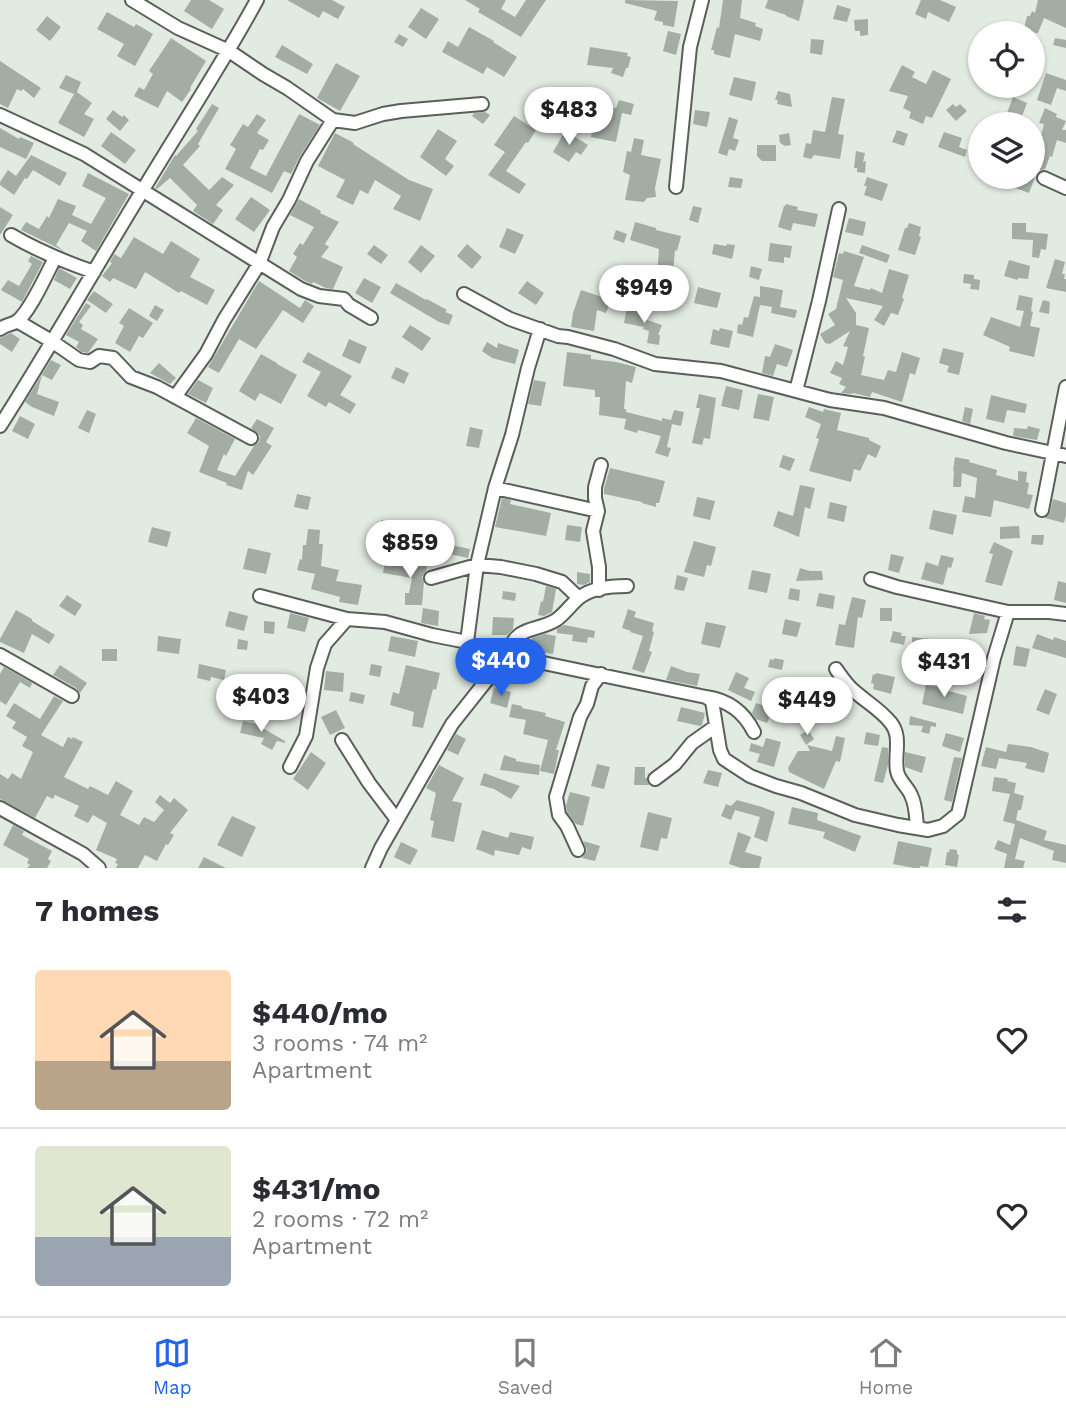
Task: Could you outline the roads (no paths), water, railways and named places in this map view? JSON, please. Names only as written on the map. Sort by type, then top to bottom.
[{"type":"street","points":[[132,0],[178,27],[229,51],[333,120],[355,123],[401,111],[481,104]]},
{"type":"street","points":[[0,426],[229,51],[257,0]]},
{"type":"street","points":[[676,187],[690,47],[702,0]]},
{"type":"street","points":[[0,115],[84,154],[310,293],[344,299],[349,306],[370,318]]},
{"type":"street","points":[[175,397],[206,354],[259,264],[307,161],[333,120]]},
{"type":"street","points":[[1045,178],[1066,188]]},
{"type":"street","points":[[796,391],[839,209]]},
{"type":"street","points":[[11,235],[55,258],[94,272]]},
{"type":"street","points":[[0,329],[17,321],[31,303],[55,258]]},
{"type":"street","points":[[464,294],[510,319],[558,336],[614,349],[655,365],[721,371],[830,400],[884,408],[1006,443],[1060,454]]},
{"type":"street","points":[[17,321],[79,360],[90,362],[99,356],[113,358],[131,377],[147,382],[251,438]]},
{"type":"street","points":[[467,642],[477,565],[495,488],[540,329]]},
{"type":"street","points":[[1042,510],[1060,454],[1066,387]]},
{"type":"street","points":[[599,590],[599,567],[593,531],[598,511],[595,487],[601,466]]},
{"type":"street","points":[[495,488],[598,511]]},
{"type":"street","points":[[431,578],[477,565],[536,574],[562,582],[579,598]]},
{"type":"street","points":[[871,579],[1007,612],[1066,614]]},
{"type":"street","points":[[372,868],[452,724],[509,652],[519,635],[556,620],[584,594],[612,586],[627,586]]},
{"type":"street","points":[[260,596],[346,619],[385,622],[467,642],[480,650],[509,652],[529,660],[728,702],[750,723],[754,732]]},
{"type":"street","points":[[706,696],[712,701],[724,759],[750,776],[855,815],[928,830],[943,826],[958,814],[1007,612]]},
{"type":"street","points":[[290,767],[306,736],[317,668],[325,644],[346,619]]},
{"type":"street","points":[[0,655],[72,695]]},
{"type":"street","points":[[836,669],[855,692],[879,709],[893,726],[898,747],[897,770],[911,794],[917,827]]},
{"type":"street","points":[[578,850],[559,815],[556,797],[580,717],[592,686],[601,674]]},
{"type":"street","points":[[655,779],[675,764],[692,743],[716,726]]},
{"type":"street","points":[[342,740],[369,783],[397,820]]},
{"type":"street","points":[[0,808],[83,854],[99,868]]}]
